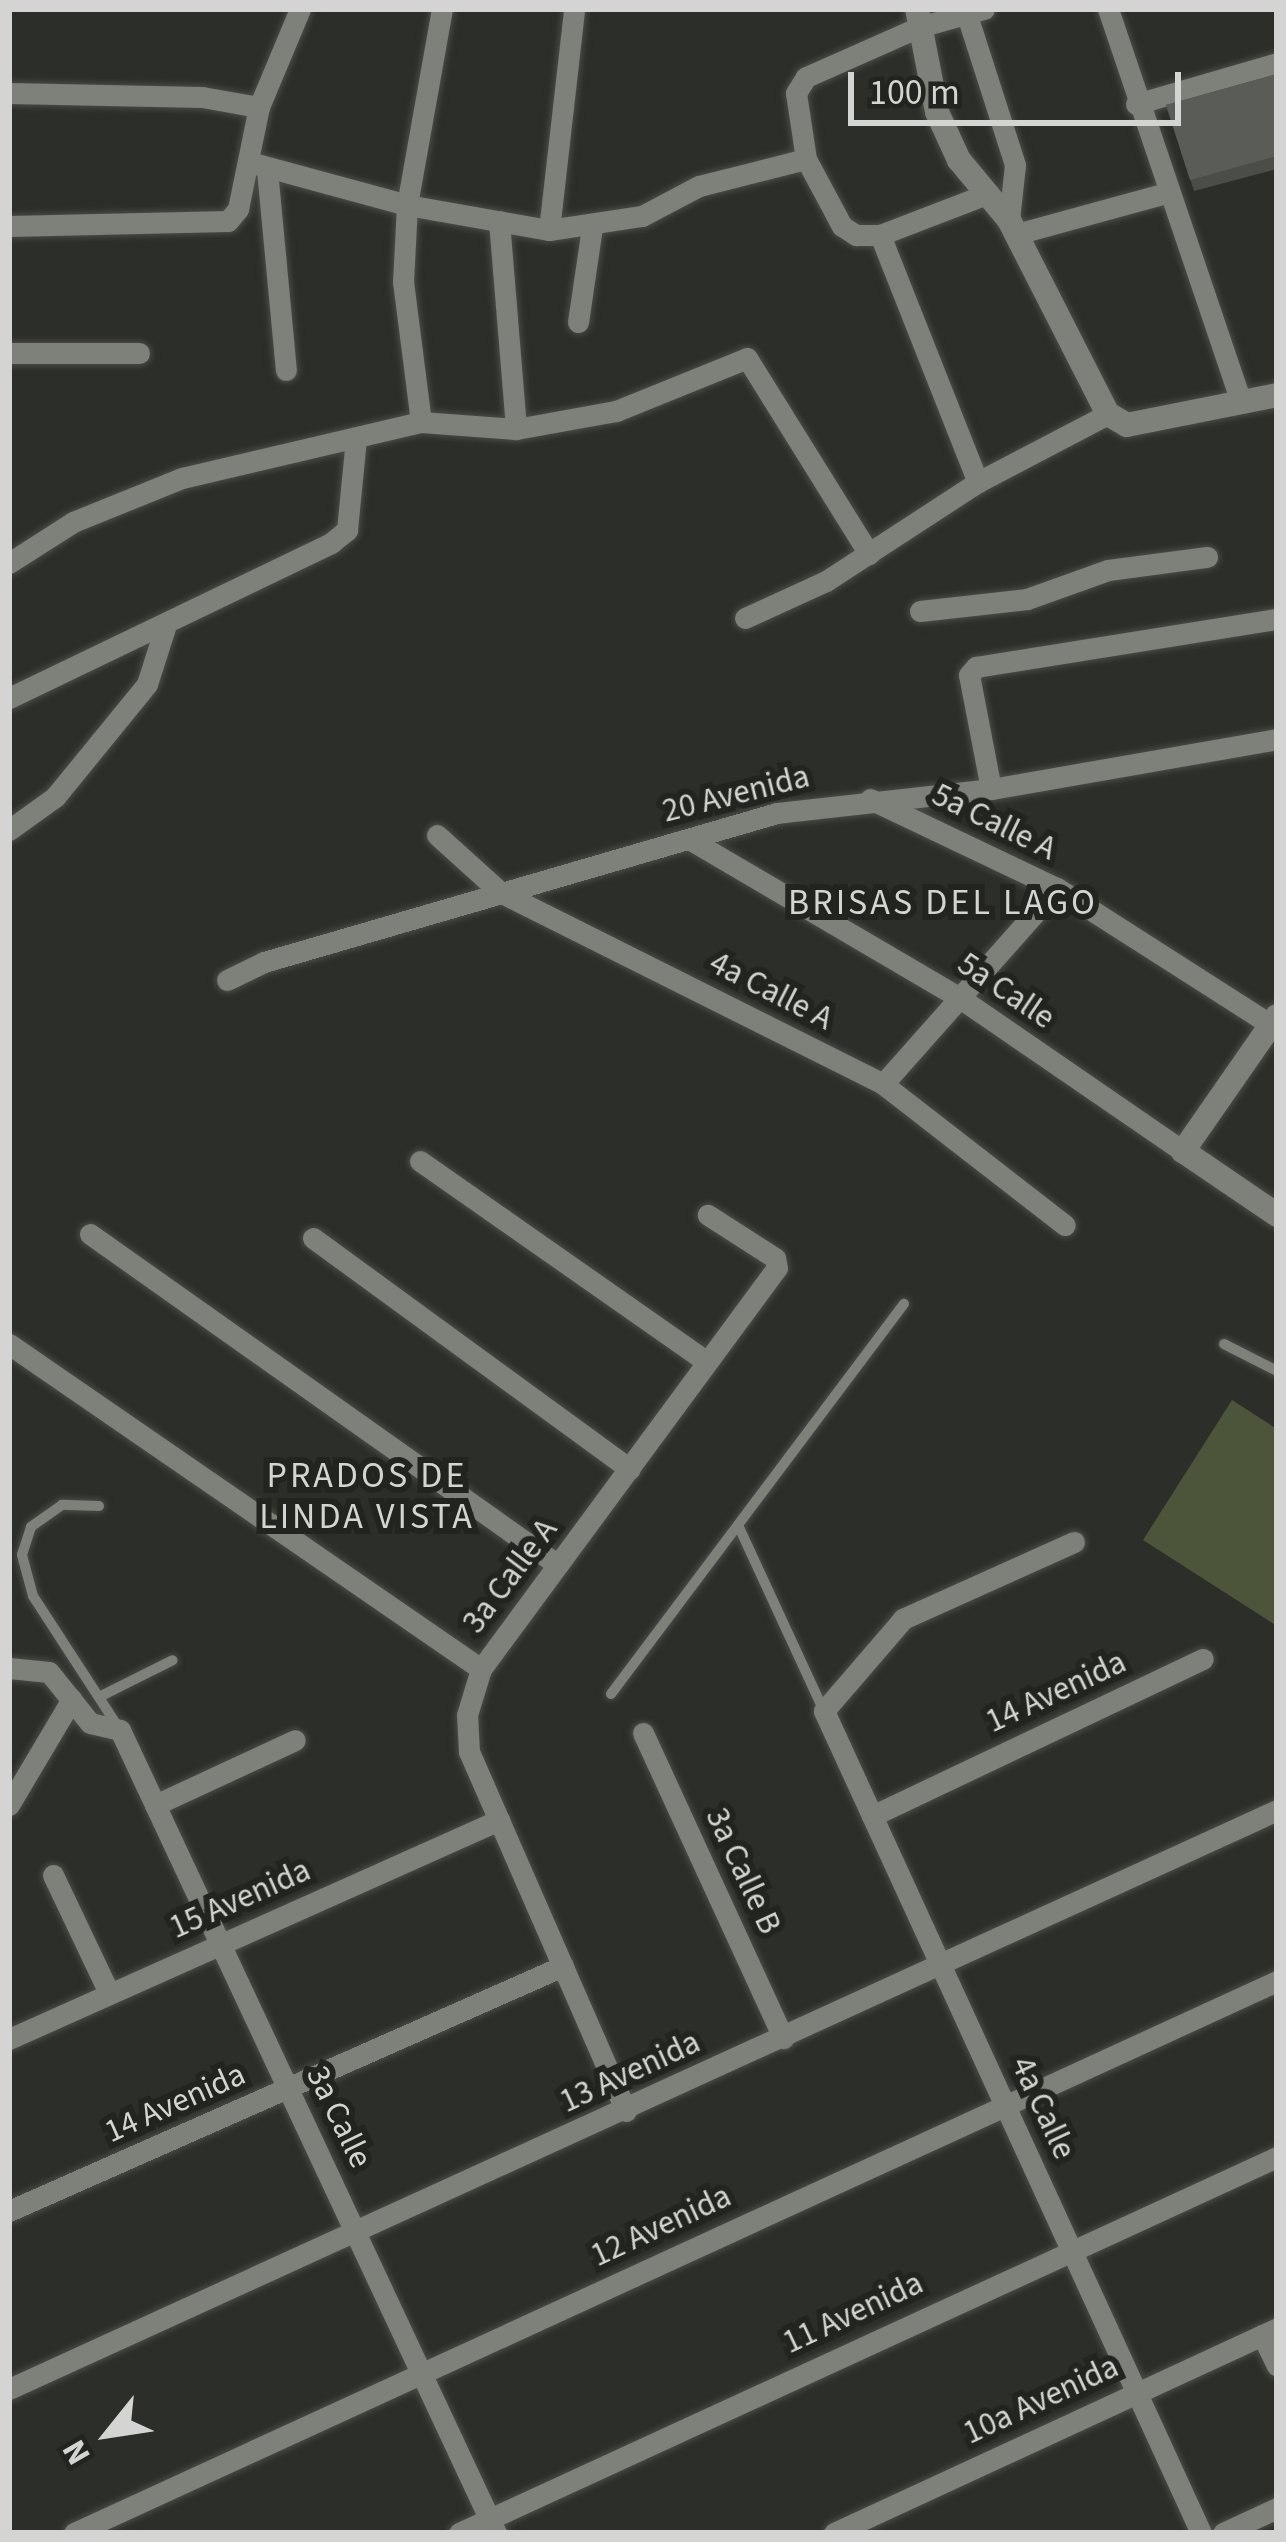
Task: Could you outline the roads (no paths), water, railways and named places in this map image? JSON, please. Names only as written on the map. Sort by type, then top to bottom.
[{"type":"street","points":[[286,370],[258,166],[259,107],[300,9]]},
{"type":"street","points":[[421,422],[403,282],[406,205],[442,9]]},
{"type":"street","points":[[549,230],[574,9]]},
{"type":"street","points":[[1108,9],[1166,193],[1240,400]]},
{"type":"street","points":[[988,194],[880,235],[842,226],[806,159],[798,83],[918,18],[972,10],[1015,165],[1013,227]]},
{"type":"street","points":[[918,18],[937,112],[959,160],[1013,227],[1108,414],[1127,424],[1277,395]]},
{"type":"street","points":[[1136,104],[1277,63]]},
{"type":"street","points":[[9,93],[202,97],[259,107]]},
{"type":"street","points":[[258,166],[406,205],[549,230],[642,216],[699,186],[806,159]]},
{"type":"street","points":[[9,226],[207,227],[238,209],[258,166]]},
{"type":"street","points":[[1013,227],[1166,193]]},
{"type":"street","points":[[499,221],[516,429]]},
{"type":"street","points":[[578,322],[592,227]]},
{"type":"street","points":[[880,235],[978,482]]},
{"type":"street","points":[[9,352],[139,353]]},
{"type":"street","points":[[9,562],[73,522],[182,478],[421,422],[516,429],[616,411],[747,358],[869,554]]},
{"type":"street","points":[[745,618],[869,554],[978,482],[1108,414]]},
{"type":"street","points":[[9,698],[165,628],[346,530],[356,439]]},
{"type":"street","points":[[920,610],[1027,599],[1108,570],[1207,557]]},
{"type":"street","points":[[991,789],[969,675],[976,667],[1277,619]]},
{"type":"street","points":[[9,830],[55,797],[147,684],[165,628]]},
{"type":"street","name":"20 Avenida","points":[[227,980],[264,962],[688,839],[868,798],[991,789],[1277,739]]},
{"type":"street","name":"5a Calle A","points":[[868,798],[1057,889],[1274,1020]]},
{"type":"street","name":"4a Calle A","points":[[437,835],[500,892],[883,1084],[1065,1225]]},
{"type":"street","name":"5a Calle","points":[[688,839],[960,998],[1277,1215]]},
{"type":"street","points":[[883,1084],[1057,889]]},
{"type":"street","points":[[1183,1151],[1274,1020]]},
{"type":"street","points":[[420,1161],[706,1361]]},
{"type":"street","name":"3a Calle A","points":[[626,2110],[469,1752],[467,1715],[482,1669],[777,1268],[775,1258],[708,1215]]},
{"type":"street","points":[[90,1234],[558,1565]]},
{"type":"street","points":[[313,1238],[630,1469]]},
{"type":"street","points":[[9,1344],[482,1669]]},
{"type":"street","points":[[824,1711],[903,1618],[1074,1542]]},
{"type":"street","name":"14 Avenida","points":[[872,1816],[1203,1659]]},
{"type":"street","points":[[9,1668],[49,1672],[90,1723],[120,1730]]},
{"type":"street","points":[[9,1805],[16,1780],[73,1699]]},
{"type":"street","name":"4a Calle","points":[[824,1711],[1201,2533]]},
{"type":"street","name":"3a Calle","points":[[120,1730],[492,2526]]},
{"type":"street","name":"3a Calle B","points":[[643,1732],[783,2038]]},
{"type":"street","points":[[155,1805],[295,1740]]},
{"type":"street","name":"13 Avenida","points":[[9,2389],[358,2234],[1277,1810]]},
{"type":"street","name":"15 Avenida","points":[[9,2039],[499,1820]]},
{"type":"street","points":[[53,1875],[109,1994]]},
{"type":"street","name":"14 Avenida","points":[[9,2211],[563,1966]]},
{"type":"street","name":"12 Avenida","points":[[74,2533],[1277,1981]]},
{"type":"street","name":"11 Avenida","points":[[459,2533],[492,2526],[1071,2249],[1277,2156]]},
{"type":"street","points":[[1270,2332],[1277,2366]]},
{"type":"street","name":"10a Avenida","points":[[834,2533],[1270,2332]]},
{"type":"street","points":[[1223,2533],[1277,2508]]},
{"type":"lane","points":[[611,1694],[904,1304]]},
{"type":"lane","points":[[1224,1344],[1277,1372]]},
{"type":"lane","points":[[99,1506],[62,1504],[31,1527],[22,1555],[33,1596],[120,1730]]},
{"type":"lane","points":[[738,1525],[824,1711]]},
{"type":"lane","points":[[101,1696],[172,1660]]},
{"type":"district","name":"BRISAS DEL LAGO","points":[[943,903]]},
{"type":"district","name":"PRADOS DE LINDA VISTA","points":[[367,1496]]}]
